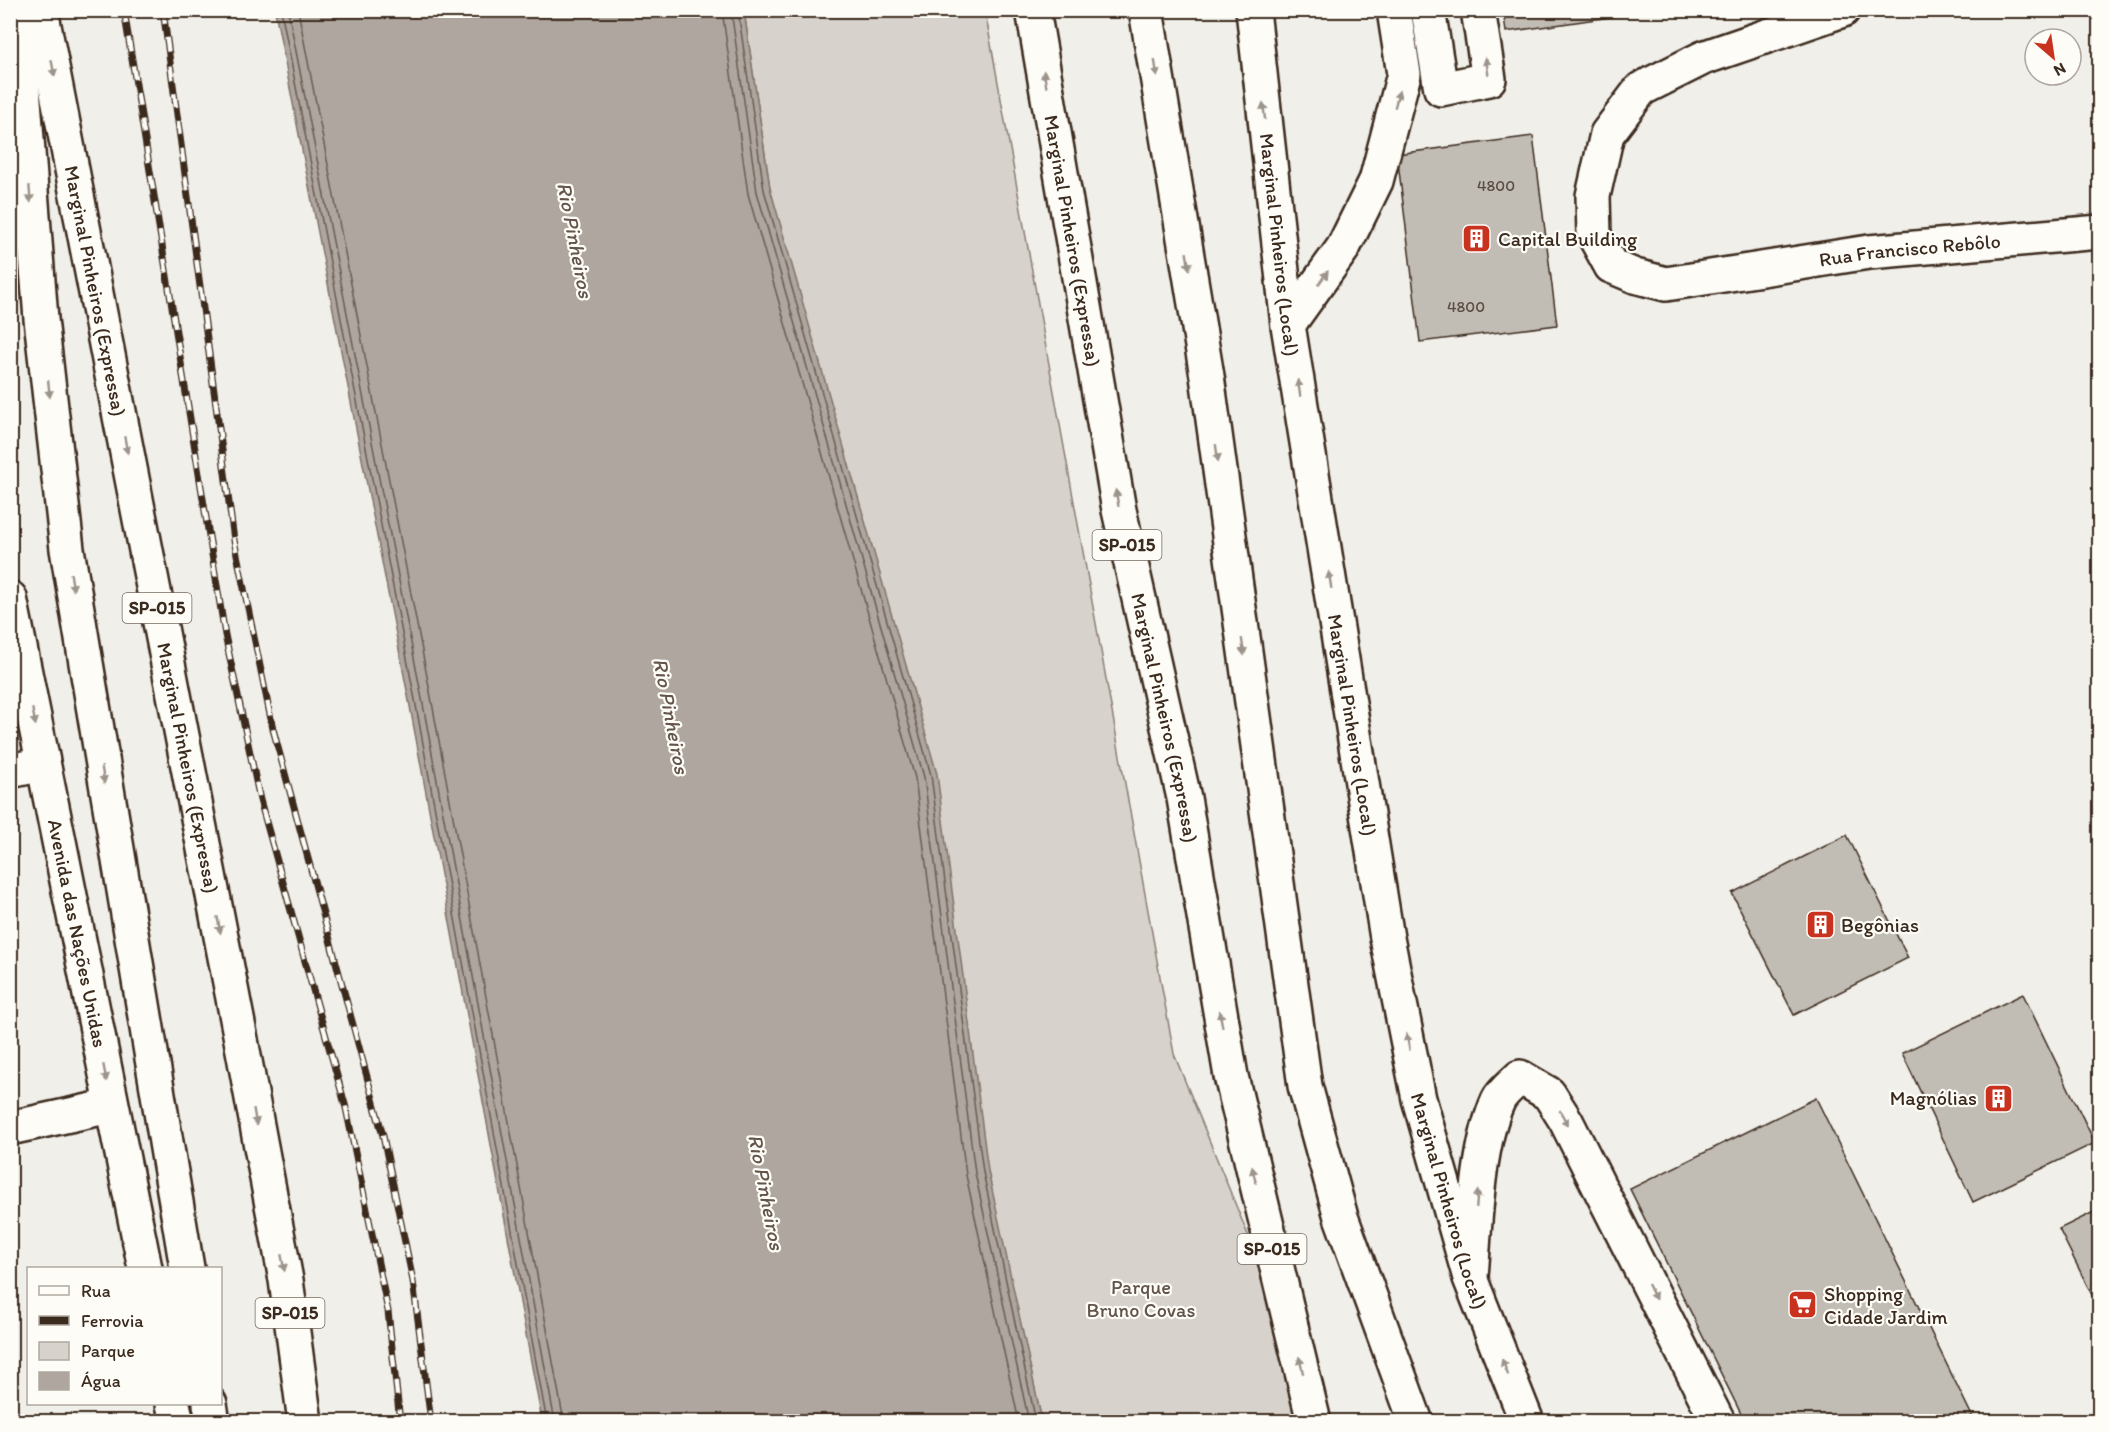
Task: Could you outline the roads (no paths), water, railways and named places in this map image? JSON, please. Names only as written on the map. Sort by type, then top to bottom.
[{"type":"main road","points":[[17,10],[41,319],[67,549],[187,1267]]},
{"type":"main road","name":"Marginal Pinheiros (Expressa)","points":[[41,10],[286,1280],[305,1422]]},
{"type":"main road","name":"Marginal Pinheiros (Expressa)","points":[[1033,10],[1119,510],[1184,798],[1231,1076],[1314,1422]]},
{"type":"main road","points":[[1146,10],[1207,376],[1305,1086],[1341,1217],[1416,1422]]},
{"type":"main road","name":"Marginal Pinheiros (Local)","points":[[1252,10],[1288,325],[1387,938],[1419,1099],[1470,1278],[1527,1422]]},
{"type":"main road","points":[[1288,325],[1344,248],[1376,181],[1404,74],[1394,10]]},
{"type":"main road","points":[[1428,10],[1441,89],[1489,79],[1478,10]]},
{"type":"main road","name":"Rua Francisco Rebôlo","points":[[1843,10],[1703,58],[1641,89],[1607,134],[1593,196],[1594,235],[1611,266],[1635,276],[1666,284],[1869,252],[2100,232]]},
{"type":"main road","name":"Avenida das Nações Unidas","points":[[10,598],[145,1267]]},
{"type":"main road","points":[[10,771],[43,764]]},
{"type":"main road","points":[[1470,1278],[1478,1188],[1491,1124],[1499,1099],[1520,1077],[1549,1094],[1566,1121],[1718,1422]]},
{"type":"main road","points":[[10,1128],[111,1106]]},
{"type":"main road","points":[[173,1405],[177,1422]]},
{"type":"main road","points":[[210,1405],[213,1422]]},
{"type":"water","name":"Rio Pinheiros","points":[[275,11],[744,11],[770,188],[937,774],[988,1171],[1042,1421],[542,1421],[409,701]]},
{"type":"railway","points":[[124,10],[225,635],[260,800],[346,1108],[388,1311],[400,1422]]},
{"type":"railway","points":[[163,10],[234,540],[273,729],[383,1136],[413,1281],[431,1422]]},
{"type":"place","name":"Capital Building","points":[[1477,239]]},
{"type":"place","name":"Begônias","points":[[1820,925]]},
{"type":"place","name":"Magnólias","points":[[1998,1098]]},
{"type":"place","name":"Shopping Cidade Jardim","points":[[1803,1305]]},
{"type":"park label","name":"Parque Bruno Covas","points":[[1141,1298]]}]
